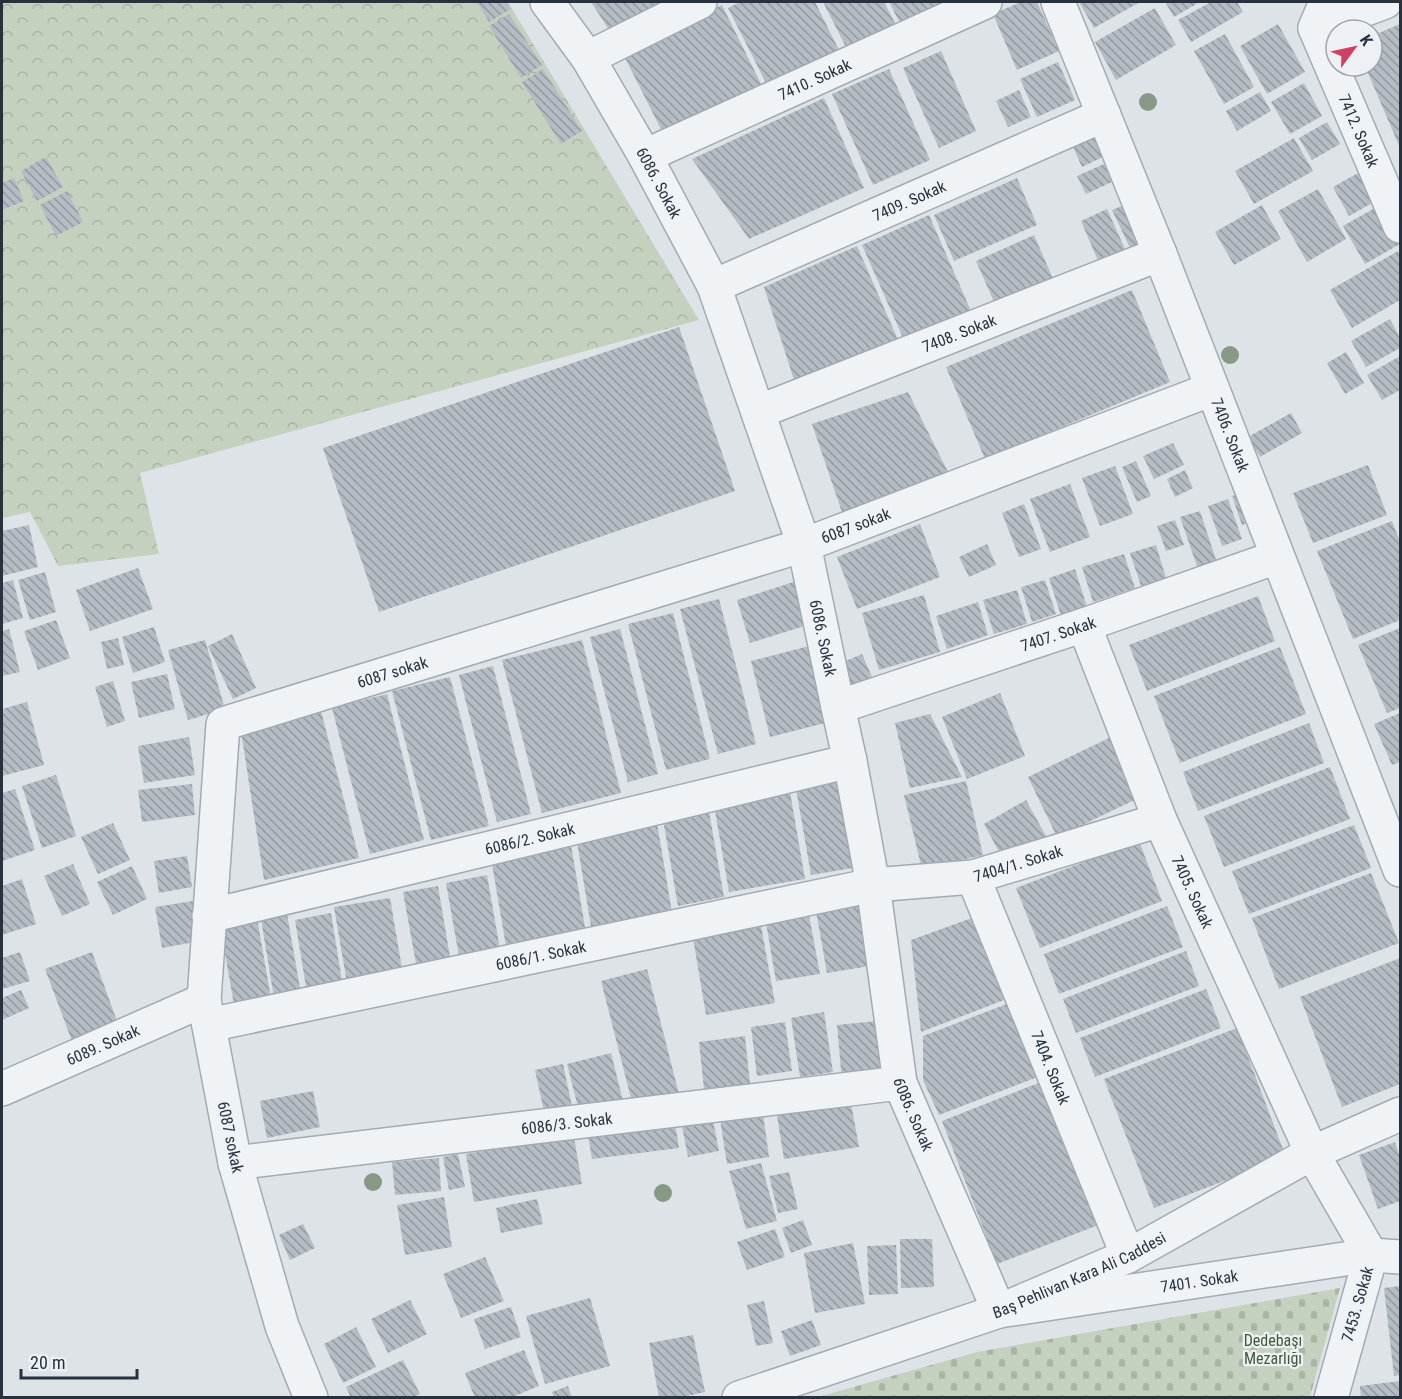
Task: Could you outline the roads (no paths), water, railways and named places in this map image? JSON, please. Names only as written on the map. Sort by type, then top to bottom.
[{"type":"street","name":"6086. Sokak","points":[[547,2],[588,58],[645,156],[714,286],[804,544],[850,760],[873,885],[900,1083],[999,1311]]},
{"type":"street","points":[[588,58],[700,2]]},
{"type":"street","name":"7410. Sokak","points":[[645,156],[985,2]]},
{"type":"street","name":"7406. Sokak","points":[[1058,2],[1160,254],[1401,870]]},
{"type":"street","points":[[1321,15],[1385,2]]},
{"type":"street","name":"7412. Sokak","points":[[1321,15],[1401,226]]},
{"type":"street","name":"7409. Sokak","points":[[714,286],[1104,115]]},
{"type":"street","name":"7408. Sokak","points":[[758,412],[1160,254]]},
{"type":"street","name":"6087 sokak","points":[[311,1398],[282,1326],[235,1163],[206,1012],[209,916],[223,724],[804,544],[1212,389]]},
{"type":"street","name":"7407. Sokak","points":[[838,707],[1084,625],[1277,557]]},
{"type":"street","name":"7405. Sokak","points":[[1084,625],[1160,820],[1312,1153]]},
{"type":"street","name":"6086/2. Sokak","points":[[209,916],[850,760]]},
{"type":"street","name":"7404/1. Sokak","points":[[873,885],[973,877],[1160,820]]},
{"type":"street","name":"7404. Sokak","points":[[973,877],[1128,1256]]},
{"type":"street","name":"6086/1. Sokak","points":[[206,1012],[873,885]]},
{"type":"street","name":"6089. Sokak","points":[[2,1089],[206,1012]]},
{"type":"street","name":"6086/3. Sokak","points":[[235,1163],[900,1083]]},
{"type":"street","name":"Baş Pehlivan Kara Ali Caddesi","points":[[739,1398],[999,1311],[1128,1256],[1312,1153],[1401,1114]]},
{"type":"street","name":"7453. Sokak","points":[[1312,1153],[1386,1256],[1331,1398]]},
{"type":"street","name":"7401. Sokak","points":[[999,1311],[1386,1256]]},
{"type":"park label","name":"Dedebaşı Mezarlığı","points":[[1273,1349]]}]
